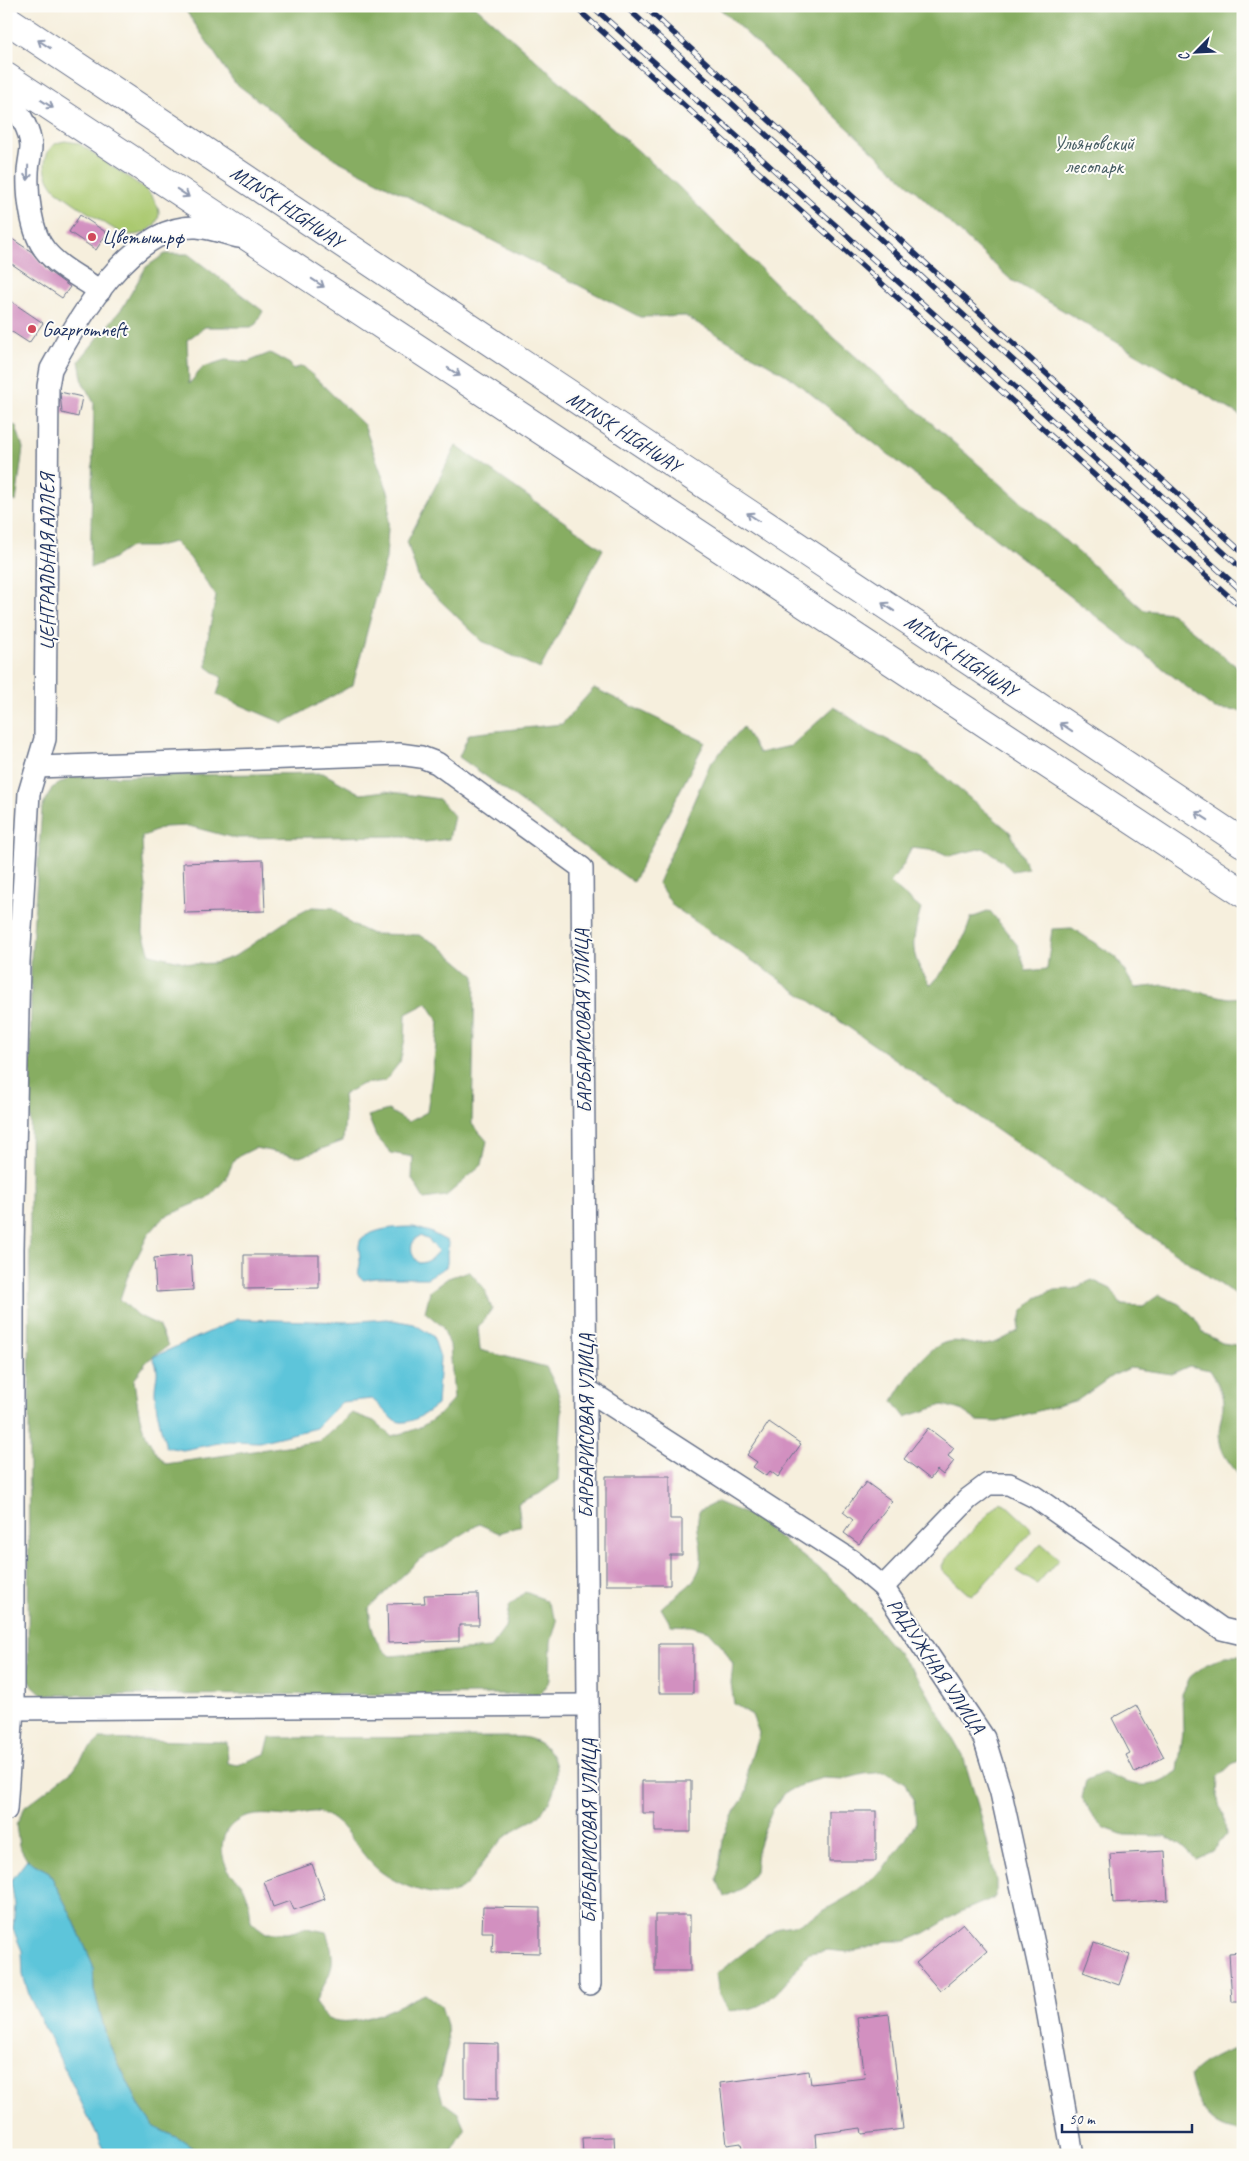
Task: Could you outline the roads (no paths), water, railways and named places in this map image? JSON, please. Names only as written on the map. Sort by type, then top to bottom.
[{"type":"highway","name":"MINSK HIGHWAY","points":[[6,19],[1243,843]]},
{"type":"highway","points":[[6,77],[1243,893]]},
{"type":"street","points":[[6,95],[15,106],[28,135],[31,147],[28,174],[32,218],[38,238],[51,257],[100,291]]},
{"type":"street","name":"ЦЕНТРАЛЬНАЯ АЛЛЕЯ","points":[[6,1810],[13,1709],[13,962],[29,793],[46,739],[48,386],[51,369],[105,282],[138,248],[161,234],[195,227],[211,229],[257,242]]},
{"type":"street","name":"БАРБАРИСОВАЯ УЛИЦА","points":[[37,768],[399,754],[421,757],[437,763],[582,868],[590,1984]]},
{"type":"street","name":"РАДУЖНАЯ УЛИЦА","points":[[586,1389],[851,1560],[883,1587],[984,1738],[1001,1793],[1039,1966],[1073,2155]]},
{"type":"street","points":[[883,1587],[968,1499],[988,1484],[1009,1484],[1035,1497],[1222,1629],[1243,1634]]},
{"type":"street","points":[[13,1709],[588,1705]]},
{"type":"water","points":[[414,1227],[430,1232],[447,1241],[449,1245],[446,1267],[427,1278],[375,1278],[364,1280],[359,1277],[359,1247],[361,1239],[380,1230]],"holes":[[[420,1236],[429,1240],[438,1251],[432,1258],[419,1263],[412,1253],[412,1245],[416,1238]]]},
{"type":"water","points":[[238,1319],[347,1322],[387,1319],[414,1324],[433,1336],[440,1357],[437,1405],[416,1419],[398,1422],[372,1399],[342,1402],[316,1428],[259,1442],[229,1441],[183,1450],[166,1447],[156,1406],[157,1372],[153,1357]]},
{"type":"water","points":[[27,1860],[49,1872],[72,1917],[93,1965],[94,1990],[107,2040],[140,2107],[154,2127],[178,2138],[203,2155],[107,2155],[30,1998],[23,1975],[22,1951],[13,1929],[15,1905],[11,1881]]},
{"type":"railway","points":[[574,6],[1243,609]]},
{"type":"railway","points":[[592,6],[1243,592]]},
{"type":"railway","points":[[625,6],[1243,570]]},
{"type":"railway","points":[[644,6],[1243,553]]},
{"type":"place","name":"Цветыш.рф","points":[[92,237]]},
{"type":"place","name":"Gazpromneft","points":[[32,329]]},
{"type":"park label","name":"Ульяновский лесопарк","points":[[1094,154]]}]
